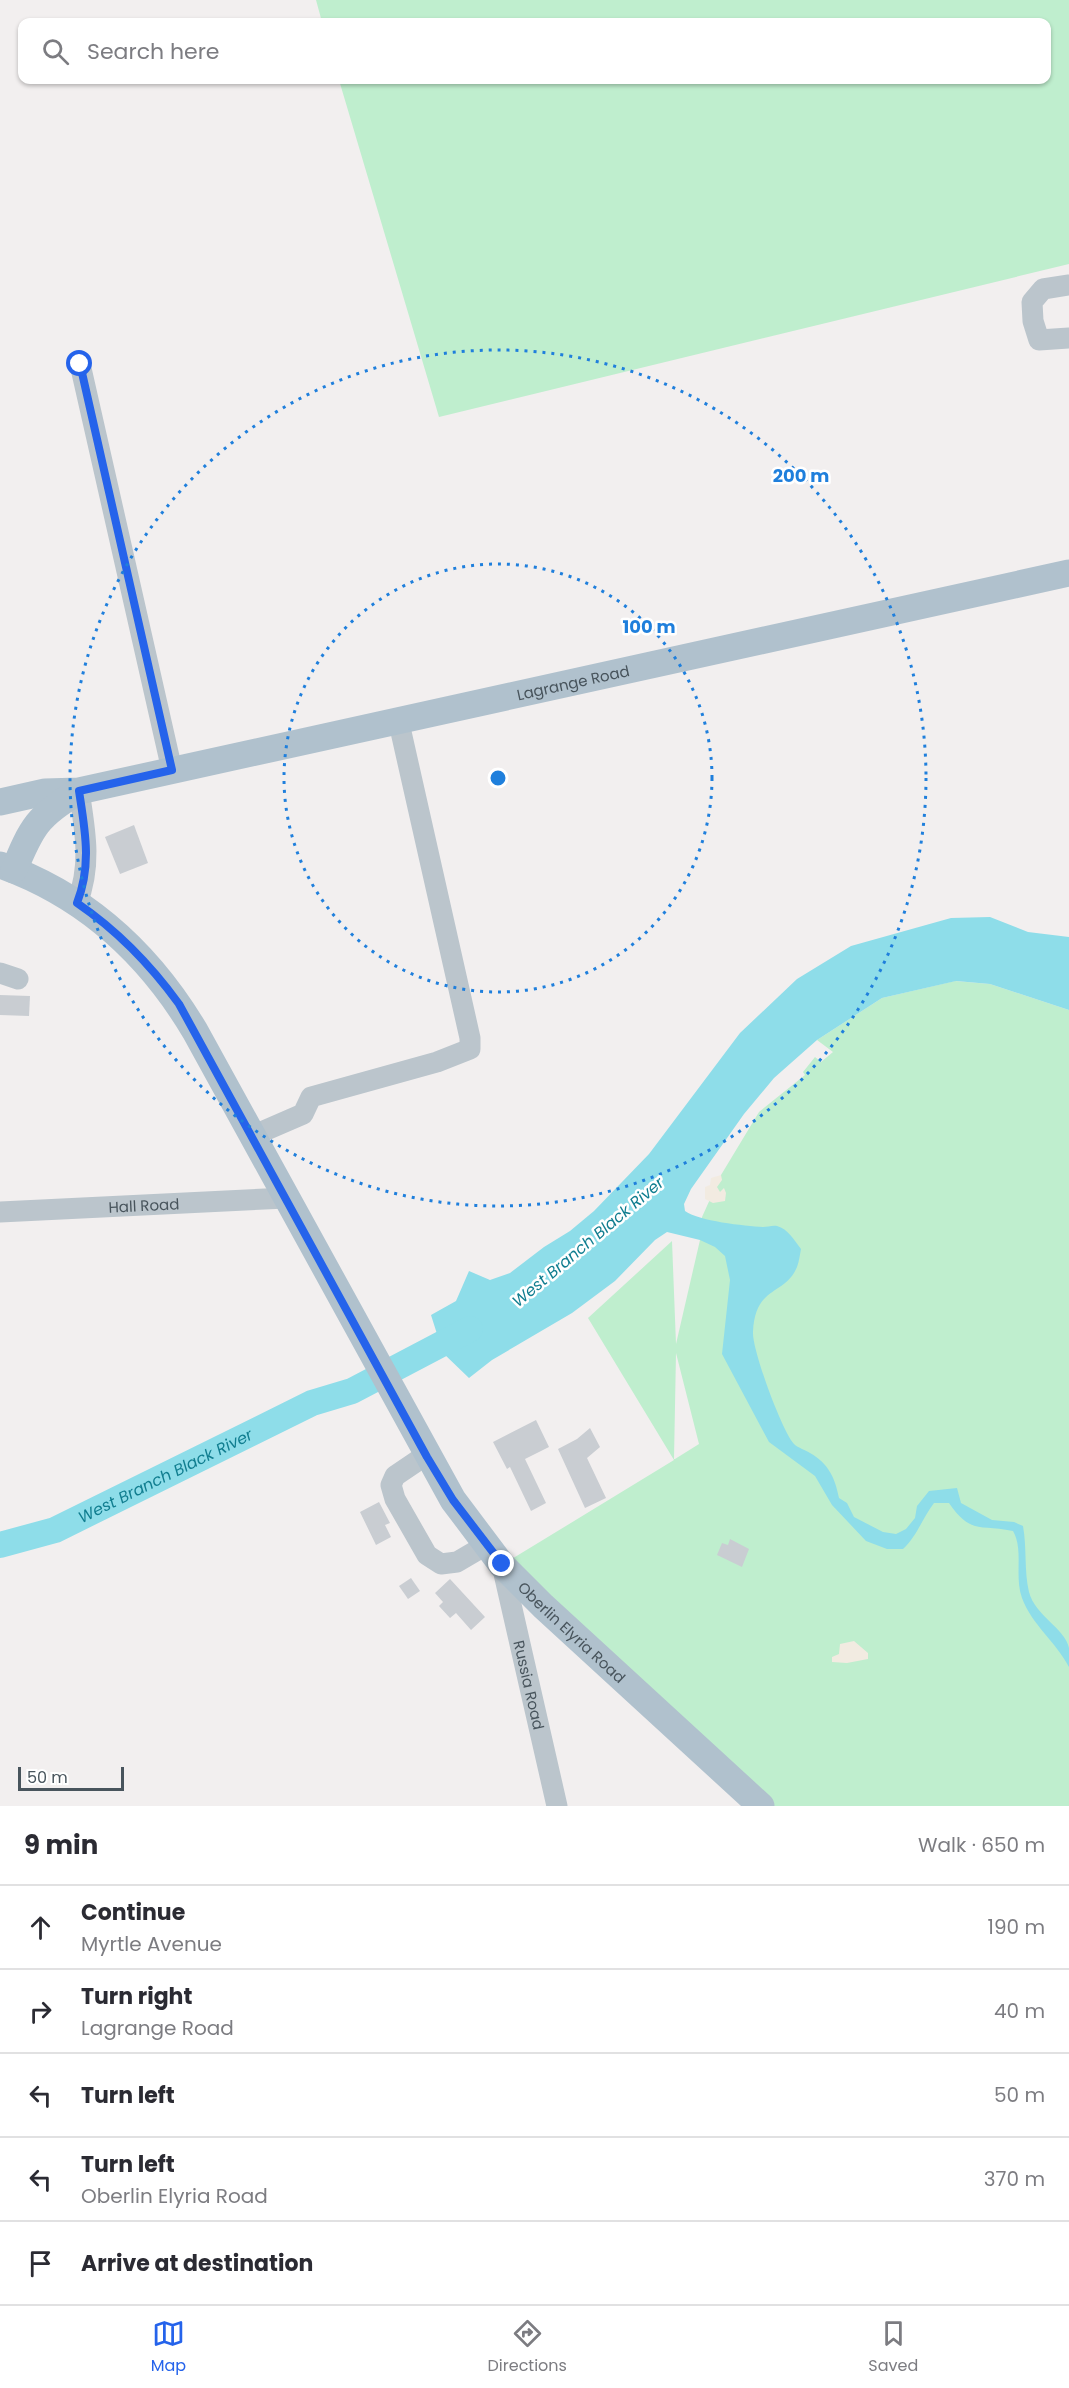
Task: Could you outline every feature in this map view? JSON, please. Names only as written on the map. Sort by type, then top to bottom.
[{"type":"main road","name":"Lagrange Road","points":[[0,802],[45,792],[79,791],[399,723],[1069,573]]},
{"type":"main road","name":"Lagrange Road","points":[[7,868],[38,820],[54,806],[79,791]]},
{"type":"main road","name":"Oberlin Elyria Road","points":[[7,868],[77,903],[118,934],[161,979],[195,1031],[426,1455],[453,1500],[494,1555],[543,1606],[761,1806]]},
{"type":"street","points":[[1069,285],[1043,289],[1032,302],[1039,340],[1069,338]]},
{"type":"street","points":[[80,364],[172,770]]},
{"type":"street","points":[[252,1136],[303,1114],[311,1097],[437,1062],[470,1049],[470,1038],[399,723]]},
{"type":"street","points":[[77,903],[85,883],[87,865],[86,833],[79,791]]},
{"type":"street","name":"Hall Road","points":[[0,1212],[286,1198]]},
{"type":"street","points":[[426,1455],[395,1476],[391,1485],[395,1499],[427,1555],[441,1564],[494,1555]]},
{"type":"street","name":"Russia Road","points":[[494,1555],[557,1806]]},
{"type":"green space","points":[[316,0],[1069,0],[1069,264],[439,417],[340,84],[1051,84],[1051,18],[321,18]]},
{"type":"green space","points":[[955,981],[990,984],[1069,1010],[1069,1806],[761,1806],[502,1565],[674,1460],[588,1318],[672,1241],[676,1344],[700,1240],[702,1217],[721,1175],[759,1112],[805,1075],[803,1072],[815,1057],[821,1062],[833,1052],[817,1040],[882,998]],"holes":[[[676,1353],[699,1444],[674,1459]]]},
{"type":"sand","points":[[721,1175],[722,1180],[717,1187],[720,1192],[724,1188],[725,1201],[713,1203],[705,1199],[705,1187],[710,1185],[711,1178]]},
{"type":"sand","points":[[854,1641],[868,1653],[868,1659],[847,1663],[832,1662],[832,1657],[839,1654],[840,1644]]},
{"type":"water","points":[[990,917],[1028,932],[1069,937],[1069,1010],[990,984],[956,981],[882,998],[817,1040],[774,1078],[744,1114],[691,1189],[684,1204],[685,1211],[700,1218],[763,1227],[781,1227],[801,1249],[798,1265],[792,1276],[765,1298],[759,1306],[755,1317],[754,1341],[782,1424],[794,1444],[817,1457],[826,1467],[833,1478],[839,1498],[847,1503],[854,1517],[883,1532],[896,1534],[906,1529],[915,1518],[917,1506],[929,1491],[957,1488],[961,1503],[992,1520],[1014,1522],[1023,1526],[1029,1592],[1037,1608],[1066,1641],[1069,1648],[1069,1667],[1026,1608],[1020,1590],[1018,1546],[1013,1531],[970,1524],[949,1503],[934,1503],[912,1539],[903,1549],[887,1549],[866,1541],[832,1505],[815,1476],[769,1442],[722,1354],[730,1280],[725,1256],[715,1247],[700,1240],[667,1232],[655,1240],[615,1281],[572,1313],[492,1360],[469,1378],[443,1353],[431,1315],[456,1301],[469,1271],[490,1280],[510,1273],[544,1247],[570,1231],[594,1211],[649,1154],[740,1033],[797,979],[851,946],[951,918]]},
{"type":"building","points":[[134,825],[148,863],[120,874],[105,837]]},
{"type":"building","points":[[0,995],[30,996],[29,1016],[0,1015]]},
{"type":"building","points":[[536,1420],[549,1447],[525,1459],[546,1503],[531,1511],[510,1467],[507,1469],[493,1442]]},
{"type":"building","points":[[590,1428],[600,1447],[587,1458],[606,1498],[585,1508],[558,1449],[577,1439]]},
{"type":"building","points":[[379,1502],[390,1523],[385,1525],[391,1537],[376,1545],[360,1512]]},
{"type":"building","points":[[730,1539],[749,1549],[742,1567],[717,1555],[722,1543],[728,1545]]},
{"type":"building","points":[[411,1578],[420,1591],[408,1599],[399,1586]]},
{"type":"building","points":[[450,1579],[485,1617],[471,1630],[456,1613],[450,1618],[439,1606],[443,1602],[435,1593]]},
{"type":"waterway","name":"West Branch Black River","points":[[0,1545],[55,1530],[312,1403],[352,1391],[470,1329]]},
{"type":"route","points":[[80,364],[172,770],[79,791],[86,833],[87,865],[85,883],[77,903],[118,934],[141,956],[179,1004],[427,1457],[453,1500],[502,1564]]}]
